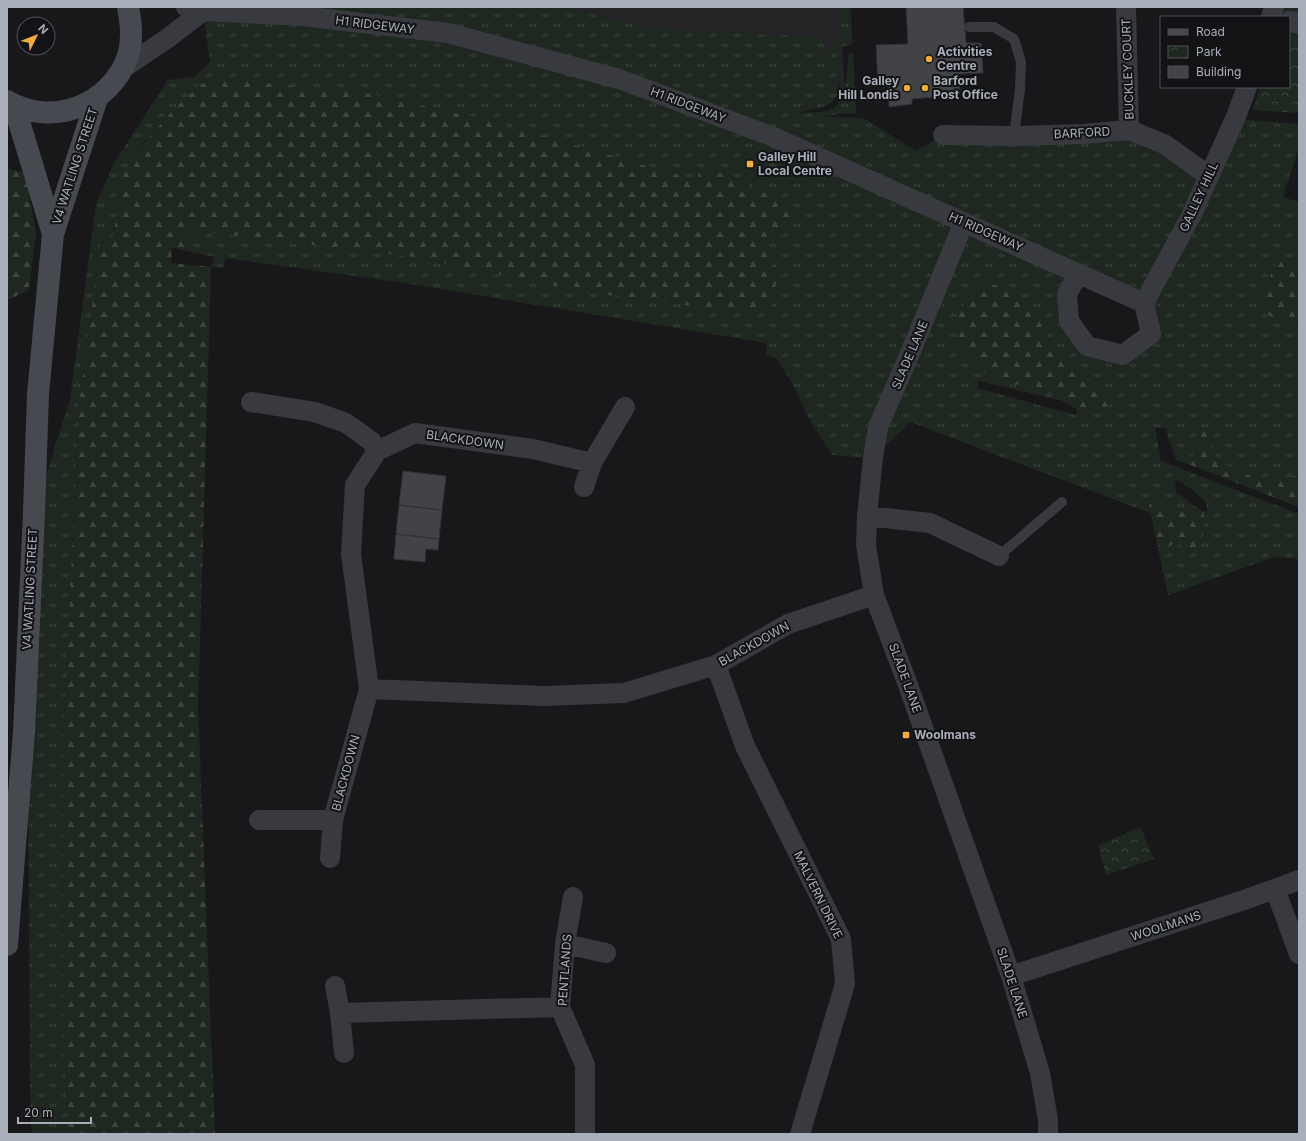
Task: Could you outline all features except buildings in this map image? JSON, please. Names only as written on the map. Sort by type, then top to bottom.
[{"type":"street","points":[[11,103],[30,111],[57,113],[84,105],[97,98],[112,83],[122,69],[128,55],[131,38],[131,23],[128,7]]},
{"type":"street","name":"BUCKLEY COURT","points":[[1126,7],[1129,130]]},
{"type":"street","name":"H1 RIDGEWAY","points":[[122,69],[168,38],[194,9],[302,16],[448,33],[619,79],[771,136],[1144,303]]},
{"type":"street","name":"GALLEY HILL","points":[[1144,303],[1191,216],[1235,119],[1247,88]]},
{"type":"street","name":"V4 WATLING STREET","points":[[7,945],[24,732],[38,394],[53,234],[97,98]]},
{"type":"street","name":"V4 WATLING STREET","points":[[11,103],[53,234]]},
{"type":"street","name":"BARFORD","points":[[943,135],[1014,136],[1083,134],[1129,130],[1164,144],[1210,176]]},
{"type":"street","name":"SLADE LANE","points":[[964,222],[878,427],[867,516],[866,545],[874,595],[908,685],[1011,976],[1040,1073],[1048,1120],[1048,1134]]},
{"type":"street","points":[[1078,274],[1067,294],[1069,321],[1087,346],[1123,355],[1151,334],[1144,303]]},
{"type":"street","points":[[251,402],[315,412],[346,423],[371,441],[377,451]]},
{"type":"street","points":[[584,488],[592,463],[625,407]]},
{"type":"street","name":"BLACKDOWN","points":[[330,858],[333,820],[369,689],[351,554],[354,485],[377,451],[415,433],[533,449],[592,463]]},
{"type":"street","points":[[867,516],[930,523],[999,556]]},
{"type":"street","name":"BLACKDOWN","points":[[369,689],[544,696],[624,693],[716,665],[788,624],[874,595]]},
{"type":"street","name":"MALVERN DRIVE","points":[[716,665],[745,746],[841,939],[845,984],[800,1134]]},
{"type":"street","points":[[259,820],[333,820]]},
{"type":"street","name":"WOOLMANS","points":[[1011,976],[1237,903],[1299,880]]},
{"type":"street","points":[[1275,889],[1299,954]]},
{"type":"street","name":"PENTLANDS","points":[[573,897],[565,944],[560,1007],[585,1065],[585,1134]]},
{"type":"street","points":[[565,944],[606,953]]},
{"type":"street","points":[[335,986],[340,1013],[344,1053]]},
{"type":"street","points":[[340,1013],[560,1007]]},
{"type":"lane","points":[[969,27],[994,27],[1014,39],[1021,62],[1014,136]]},
{"type":"lane","points":[[999,556],[1062,502]]},
{"type":"shaded area","points":[[561,7],[841,7],[845,99],[822,37],[656,29]]},
{"type":"green space","points":[[186,7],[561,7],[656,29],[822,37],[830,57],[840,25],[840,7],[851,7],[852,44],[842,47],[838,81],[839,93],[831,103],[820,108],[797,113],[803,114],[802,113],[824,112],[836,106],[843,94],[847,76],[849,53],[853,53],[856,113],[819,116],[863,118],[916,151],[943,135],[1129,130],[1209,176],[1235,119],[1299,124],[1299,147],[1283,197],[1299,202],[1299,270],[1296,273],[1279,260],[1277,321],[1299,327],[1299,475],[1266,482],[1218,462],[1208,429],[1199,427],[1196,440],[1197,451],[1185,463],[1176,460],[1165,428],[1155,428],[1161,461],[1299,514],[1299,559],[1274,557],[1168,595],[1157,544],[1169,547],[1175,542],[1192,552],[1203,534],[1204,512],[1207,510],[1207,506],[1201,497],[1178,480],[1175,482],[1176,492],[1195,506],[1187,509],[1175,510],[1160,504],[1150,505],[1152,516],[1147,512],[910,422],[873,458],[832,455],[808,417],[794,386],[776,358],[765,355],[767,343],[404,283],[225,258],[223,268],[211,267],[214,257],[186,251],[189,230],[414,257],[586,292],[771,310],[778,273],[768,254],[769,242],[778,230],[798,217],[780,201],[732,177],[702,167],[696,180],[496,122],[366,93],[223,79],[201,84],[172,111],[141,145],[124,172],[112,245],[101,242],[79,403],[63,742],[64,1049],[69,1134],[32,1134],[30,1094],[28,751],[33,518],[70,399],[96,204],[114,163],[168,80],[194,77],[210,62],[203,11]],"holes":[[[1078,274],[1144,303],[1151,333],[1123,355],[1087,346],[1067,294]],[[1034,308],[1054,352],[1077,376],[1109,394],[1086,410],[1062,396],[1034,388]],[[979,381],[1060,400],[1077,409],[1076,415],[977,388]]]},
{"type":"green space","points":[[1284,7],[1299,7],[1299,113],[1253,110],[1260,88],[1290,88],[1290,16],[1281,16]]},
{"type":"green space","points":[[223,79],[366,93],[496,122],[696,180],[702,167],[732,177],[781,201],[787,208],[793,205],[798,217],[778,230],[769,242],[768,254],[778,273],[771,310],[715,309],[586,292],[414,257],[189,230],[186,251],[172,247],[171,263],[211,267],[198,708],[215,1134],[69,1134],[64,1049],[63,742],[79,403],[101,241],[112,244],[124,172],[141,146],[172,111],[201,84]]},
{"type":"green space","points":[[7,168],[25,173],[36,232],[29,290],[7,300]]},
{"type":"green space","points":[[1278,260],[1296,273],[1299,270],[1299,327],[1277,321],[1263,311],[1260,297]]},
{"type":"green space","points":[[989,283],[1016,293],[1034,308],[1054,352],[1077,376],[1109,394],[1110,405],[1099,409],[1086,410],[1061,396],[1034,388],[991,379],[972,361],[958,343],[954,321],[967,299],[979,287]]},
{"type":"green space","points":[[1199,427],[1208,429],[1218,462],[1265,482],[1299,475],[1299,507],[1185,463],[1197,451],[1196,440]]},
{"type":"green space","points":[[1149,504],[1160,504],[1175,510],[1187,509],[1195,506],[1204,512],[1203,534],[1196,550],[1192,552],[1175,542],[1169,547],[1157,544]]},
{"type":"green space","points":[[1140,827],[1154,859],[1106,875],[1098,846]]},
{"type":"place","name":"Activities Centre","points":[[929,59]]},
{"type":"place","name":"Galley Hill Londis","points":[[907,88]]},
{"type":"place","name":"Barford Post Office","points":[[925,88]]},
{"type":"place","name":"Galley Hill Local Centre","points":[[750,164]]},
{"type":"place","name":"Woolmans","points":[[906,735]]}]
